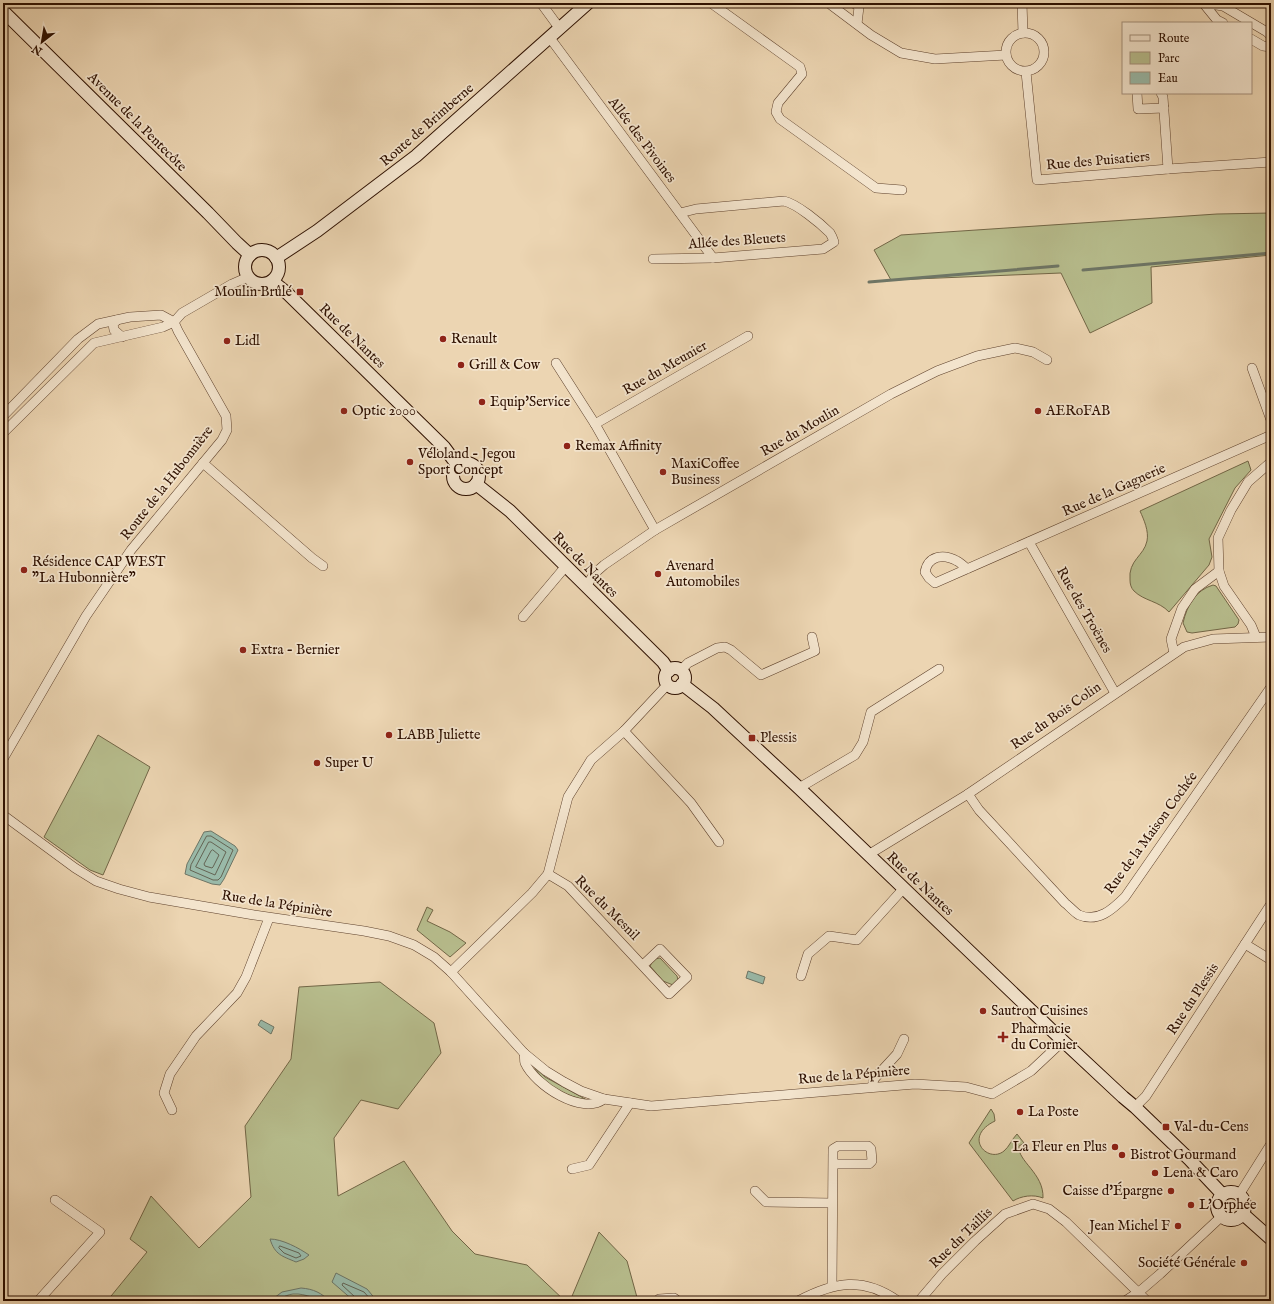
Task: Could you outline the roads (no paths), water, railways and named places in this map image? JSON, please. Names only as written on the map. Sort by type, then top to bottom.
[{"type":"main road","name":"Route de Brimberne","points":[[276,258],[317,231],[416,156],[588,3]]},
{"type":"main road","name":"Avenue de la Pentecôte","points":[[3,11],[250,255]]},
{"type":"main road","points":[[264,250],[269,251],[276,258],[279,262],[278,273],[272,281],[267,283],[257,283],[248,277],[245,268],[247,259],[254,252],[264,250]]},
{"type":"main road","name":"Rue de Nantes","points":[[272,281],[444,447],[458,466]]},
{"type":"main road","points":[[465,464],[473,466],[476,469],[479,477],[473,487],[465,489],[455,483],[453,476],[458,466],[465,464]]},
{"type":"main road","name":"Rue de Nantes","points":[[476,484],[510,511],[663,662],[668,671]]},
{"type":"main road","points":[[676,668],[681,670],[685,679],[682,684],[677,688],[674,688],[668,684],[666,676],[668,671],[676,668]]},
{"type":"main road","name":"Rue de Nantes","points":[[682,684],[713,708],[799,788],[1063,1041],[1135,1107],[1189,1159],[1223,1195]]},
{"type":"main road","points":[[1231,1192],[1239,1195],[1245,1206],[1243,1214],[1239,1218],[1230,1220],[1222,1216],[1218,1208],[1220,1199],[1223,1195],[1231,1192]]},
{"type":"main road","points":[[1243,1214],[1271,1239]]},
{"type":"street","points":[[541,3],[560,29]]},
{"type":"street","points":[[711,3],[800,66],[802,74],[778,103],[776,112],[780,119],[876,188],[902,190]]},
{"type":"street","points":[[831,3],[831,5],[871,35],[901,53],[935,59],[1006,55]]},
{"type":"street","points":[[854,3],[859,7],[857,24]]},
{"type":"street","points":[[1022,3],[1023,33]]},
{"type":"street","points":[[1203,3],[1217,20],[1221,22]]},
{"type":"street","points":[[1203,3],[1223,6],[1250,22]]},
{"type":"street","points":[[1252,23],[1271,36]]},
{"type":"street","points":[[1023,33],[1029,33],[1040,40],[1044,51],[1042,62],[1032,70],[1026,72],[1020,71],[1011,65],[1006,55],[1008,43],[1017,34],[1023,33]]},
{"type":"street","name":"Allée des Pivoines","points":[[550,38],[553,45],[713,258]]},
{"type":"street","points":[[1252,40],[1263,46],[1271,47]]},
{"type":"street","name":"Rue des Puisatiers","points":[[1026,72],[1037,180],[1271,162]]},
{"type":"street","points":[[1136,94],[1138,109],[1164,108]]},
{"type":"street","points":[[1162,94],[1164,108],[1168,169]]},
{"type":"street","name":"Allée des Bleuets","points":[[653,259],[713,258],[823,249],[834,242],[831,235],[790,202],[784,201],[696,209],[680,213]]},
{"type":"street","points":[[3,433],[94,343],[163,327],[174,322],[182,313],[232,284],[248,277]]},
{"type":"street","points":[[3,416],[78,339],[98,324],[127,318],[161,315],[174,322]]},
{"type":"street","points":[[125,336],[132,332],[133,327],[132,323],[127,318]]},
{"type":"street","points":[[117,320],[113,324],[114,330],[125,336]]},
{"type":"street","name":"Route de la Hubonnière","points":[[3,759],[86,616],[131,550],[222,440],[227,430],[226,416],[174,322]]},
{"type":"street","name":"Rue du Meunier","points":[[595,424],[748,336]]},
{"type":"street","name":"Rue du Moulin","points":[[586,586],[595,573],[604,565],[655,530],[891,394],[937,371],[977,356],[1014,348],[1033,352],[1047,360]]},
{"type":"street","points":[[556,363],[595,424],[655,530]]},
{"type":"street","points":[[1252,368],[1271,420]]},
{"type":"street","name":"Rue de la Gagnerie","points":[[967,569],[1271,435]]},
{"type":"street","points":[[1256,637],[1251,626],[1224,586],[1219,571],[1218,538],[1231,510],[1248,482],[1271,462]]},
{"type":"street","points":[[203,463],[323,566]]},
{"type":"street","name":"Rue des Troënes","points":[[1029,542],[1115,692]]},
{"type":"street","points":[[523,617],[566,566]]},
{"type":"street","points":[[1174,653],[1171,639],[1182,608],[1195,589],[1219,571]]},
{"type":"street","points":[[681,670],[688,663],[717,648],[725,647],[731,650],[761,675],[815,651],[812,637]]},
{"type":"street","name":"Rue du Bois Colin","points":[[868,855],[968,794],[1115,692],[1184,647],[1213,639],[1271,637]]},
{"type":"street","points":[[799,788],[855,754],[864,742],[871,712],[939,669]]},
{"type":"street","points":[[450,972],[532,893],[548,874],[568,797],[591,760],[624,731],[668,684]]},
{"type":"street","name":"Rue de la Maison Cochée","points":[[968,794],[979,810],[1078,914],[1090,918],[1102,915],[1113,909],[1126,896],[1271,687]]},
{"type":"street","points":[[624,731],[691,803],[719,842]]},
{"type":"street","name":"Rue de la Pépinière","points":[[3,816],[63,860],[96,881],[119,889],[269,918],[364,931],[389,936],[414,945],[434,957],[450,972],[524,1053],[546,1071],[581,1091],[604,1099],[650,1106],[915,1084],[966,1087],[992,1094],[1031,1071],[1063,1041]]},
{"type":"street","name":"Rue du Mesnil","points":[[548,874],[568,886],[670,994],[687,977],[660,949],[643,964]]},
{"type":"street","points":[[801,976],[808,954],[829,936],[857,940],[904,888]]},
{"type":"street","name":"Rue du Plessis","points":[[1135,1107],[1146,1096],[1271,904]]},
{"type":"street","points":[[172,1110],[164,1093],[170,1074],[196,1036],[237,993],[246,977],[269,918]]},
{"type":"street","points":[[1245,944],[1271,960]]},
{"type":"street","points":[[872,1087],[874,1079],[897,1054],[904,1039]]},
{"type":"street","name":"Rue de la Pépinière","points":[[524,1053],[525,1062],[536,1078],[547,1088],[568,1100],[584,1104],[598,1104],[604,1099]]},
{"type":"street","points":[[572,1169],[589,1165],[630,1103]]},
{"type":"street","points":[[1239,1195],[1271,1144]]},
{"type":"street","points":[[832,1286],[833,1164]]},
{"type":"street","points":[[755,1191],[766,1202],[832,1203]]},
{"type":"street","points":[[38,1301],[100,1232],[55,1200]]},
{"type":"street","name":"Rue du Taillis","points":[[919,1301],[948,1269],[1005,1214],[1033,1204],[1049,1209],[1066,1222],[1147,1301]]},
{"type":"street","points":[[1125,1301],[1139,1292],[1222,1216]]},
{"type":"street","points":[[798,1301],[817,1291],[832,1286],[847,1284],[865,1286],[890,1295],[898,1301]]},
{"type":"street","points":[[659,1299],[674,1298],[678,1301]]},
{"type":"water","points":[[211,831],[235,846],[238,850],[220,885],[212,884],[185,874],[187,864],[204,832]]},
{"type":"water","points":[[748,971],[765,977],[763,984],[746,978]]},
{"type":"water","points":[[261,1020],[274,1027],[271,1034],[258,1025]]},
{"type":"water","points":[[270,1239],[275,1239],[290,1244],[309,1255],[296,1262],[277,1252]]},
{"type":"water","points":[[336,1273],[367,1289],[377,1301],[354,1301],[332,1282]]},
{"type":"water","points":[[301,1288],[310,1289],[317,1292],[330,1301],[293,1294],[270,1301],[282,1292]]},
{"type":"waterway","points":[[1083,270],[1271,253]]},
{"type":"waterway","points":[[869,282],[1058,266]]},
{"type":"place","name":"Moulin Brûlé","points":[[300,292]]},
{"type":"place","name":"Renault","points":[[443,339]]},
{"type":"place","name":"Lidl","points":[[227,341]]},
{"type":"place","name":"Grill & Cow","points":[[461,365]]},
{"type":"place","name":"Equip'Service","points":[[482,402]]},
{"type":"place","name":"Optic 2000","points":[[344,411]]},
{"type":"place","name":"AERoFAB","points":[[1038,411]]},
{"type":"place","name":"Remax Affinity","points":[[567,446]]},
{"type":"place","name":"Véloland - Jegou Sport Concept","points":[[410,462]]},
{"type":"place","name":"MaxiCoffee Business","points":[[663,472]]},
{"type":"place","name":"Résidence CAP WEST \"La Hubonnière\"","points":[[24,570]]},
{"type":"place","name":"Avenard Automobiles","points":[[658,574]]},
{"type":"place","name":"Extra - Bernier","points":[[243,650]]},
{"type":"place","name":"LABB Juliette","points":[[389,735]]},
{"type":"place","name":"Plessis","points":[[752,738]]},
{"type":"place","name":"Super U","points":[[317,763]]},
{"type":"place","name":"Sautron Cuisines","points":[[983,1011]]},
{"type":"place","name":"Pharmacie du Cormier","points":[[1003,1037]]},
{"type":"place","name":"La Poste","points":[[1020,1112]]},
{"type":"place","name":"Val-du-Cens","points":[[1166,1127]]},
{"type":"place","name":"La Fleur en Plus","points":[[1115,1147]]},
{"type":"place","name":"Bistrot Gourmand","points":[[1122,1155]]},
{"type":"place","name":"Lena & Caro","points":[[1155,1173]]},
{"type":"place","name":"Caisse d'Épargne","points":[[1171,1191]]},
{"type":"place","name":"L'Orphée","points":[[1191,1205]]},
{"type":"place","name":"Jean Michel F","points":[[1178,1226]]},
{"type":"place","name":"Société Générale","points":[[1244,1263]]}]
